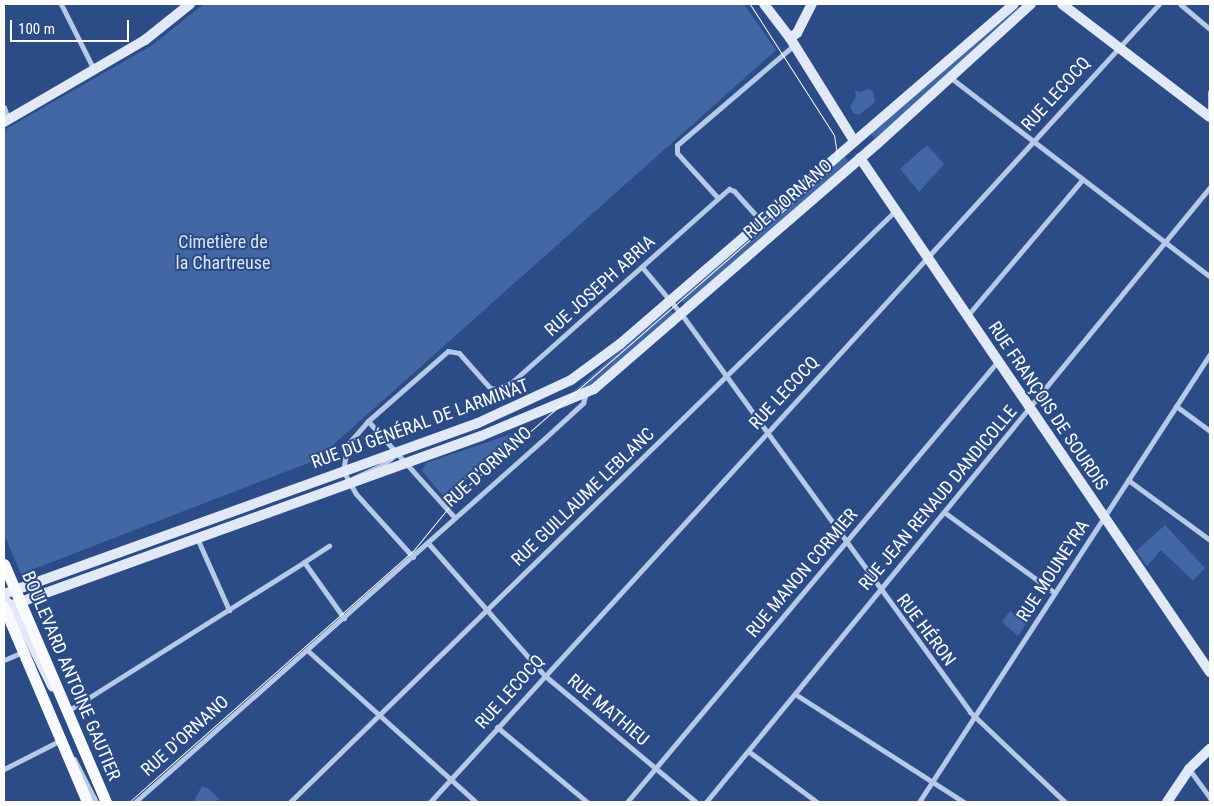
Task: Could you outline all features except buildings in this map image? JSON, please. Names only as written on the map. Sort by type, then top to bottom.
[{"type":"main road","points":[[6,121],[145,40],[190,4]]},
{"type":"main road","points":[[764,4],[790,37],[854,141]]},
{"type":"main road","name":"RUE DU GÉNÉRAL DE LARMINAT","points":[[8,600],[343,471],[478,423],[556,388],[605,356],[1014,4]]},
{"type":"main road","name":"RUE D'ORNANO","points":[[586,393],[682,315],[951,78],[1031,4]]},
{"type":"main road","points":[[1062,4],[1210,117]]},
{"type":"main road","points":[[790,37],[810,8]]},
{"type":"main road","name":"RUE FRANÇOIS DE SOURDIS","points":[[860,158],[1210,672]]},
{"type":"main road","name":"RUE DU GÉNÉRAL DE LARMINAT","points":[[8,600],[197,537],[348,483],[586,393]]},
{"type":"main road","name":"BOULEVARD ANTOINE GAUTIER","points":[[4,564],[8,600],[24,652],[87,802]]},
{"type":"main road","points":[[4,583],[8,600]]},
{"type":"main road","name":"BOULEVARD ANTOINE GAUTIER","points":[[8,600],[64,707],[106,802]]},
{"type":"main road","points":[[1167,802],[1189,769],[1210,749]]},
{"type":"street","points":[[61,4],[94,70]]},
{"type":"street","name":"RUE LECOCQ","points":[[430,802],[1159,4]]},
{"type":"street","points":[[1180,4],[1210,28]]},
{"type":"street","points":[[762,222],[734,190],[728,190],[718,198],[675,149],[769,63],[790,37]]},
{"type":"street","points":[[951,78],[1210,277]]},
{"type":"street","points":[[1210,92],[1210,111]]},
{"type":"street","points":[[4,107],[6,121]]},
{"type":"street","points":[[967,316],[1082,180]]},
{"type":"street","name":"RUE JEAN RENAUD DANDICOLLE","points":[[706,802],[1210,187]]},
{"type":"street","name":"RUE JOSEPH ABRIA","points":[[368,421],[444,353],[452,351],[459,354],[490,388],[504,387],[718,198]]},
{"type":"street","name":"RUE GUILLAUME LEBLANC","points":[[290,802],[895,211]]},
{"type":"street","points":[[642,267],[669,299]]},
{"type":"street","name":"RUE HÉRON","points":[[669,299],[974,717],[1065,802]]},
{"type":"street","name":"RUE MOUNEYRA","points":[[919,802],[1210,354]]},
{"type":"street","name":"RUE MANON CORMIER","points":[[627,802],[998,361]]},
{"type":"street","name":"RUE D'ORNANO","points":[[135,802],[413,557],[584,403],[586,393]]},
{"type":"street","points":[[1176,406],[1210,431]]},
{"type":"street","points":[[413,557],[348,483],[343,471],[348,444],[368,421],[455,518]]},
{"type":"street","points":[[348,483],[382,465],[397,452]]},
{"type":"street","points":[[1128,480],[1210,540]]},
{"type":"street","points":[[944,512],[1055,593]]},
{"type":"street","points":[[197,537],[229,610]]},
{"type":"street","name":"RUE MATHIEU","points":[[428,543],[544,675],[696,802]]},
{"type":"street","points":[[64,707],[229,610],[329,546]]},
{"type":"street","points":[[304,562],[344,618]]},
{"type":"street","points":[[307,650],[476,802]]},
{"type":"street","points":[[4,660],[24,652]]},
{"type":"street","points":[[795,694],[964,802]]},
{"type":"street","points":[[497,727],[586,802]]},
{"type":"street","points":[[4,769],[61,740]]},
{"type":"street","name":"BOULEVARD ANTOINE GAUTIER","points":[[61,740],[80,769],[96,802]]},
{"type":"street","points":[[748,751],[817,802]]},
{"type":"street","points":[[1189,769],[1210,798]]},
{"type":"green space","name":"Cimetière de la Chartreuse","points":[[204,4],[744,4],[776,50],[316,460],[21,574],[4,534],[4,130],[151,46]]},
{"type":"green space","points":[[1016,5],[1020,10],[875,139],[870,133]]},
{"type":"green space","points":[[868,89],[873,91],[875,102],[859,115],[853,113],[850,106],[856,97],[855,90],[861,92]]},
{"type":"green space","points":[[927,145],[944,164],[919,192],[900,169]]},
{"type":"green space","points":[[844,156],[849,162],[686,306],[679,297]]},
{"type":"green space","points":[[668,307],[675,316],[594,386],[566,398]]},
{"type":"green space","points":[[526,429],[445,498],[422,471],[426,463]]},
{"type":"green space","points":[[1165,525],[1205,568],[1193,581],[1161,550],[1147,566],[1136,551]]},
{"type":"green space","points":[[1010,611],[1026,624],[1018,636],[1002,622]]},
{"type":"green space","points":[[202,786],[209,789],[219,799],[216,802],[194,801]]},
{"type":"tram line","points":[[129,802],[413,551],[463,490],[830,170],[837,154],[834,135],[750,4]]}]
